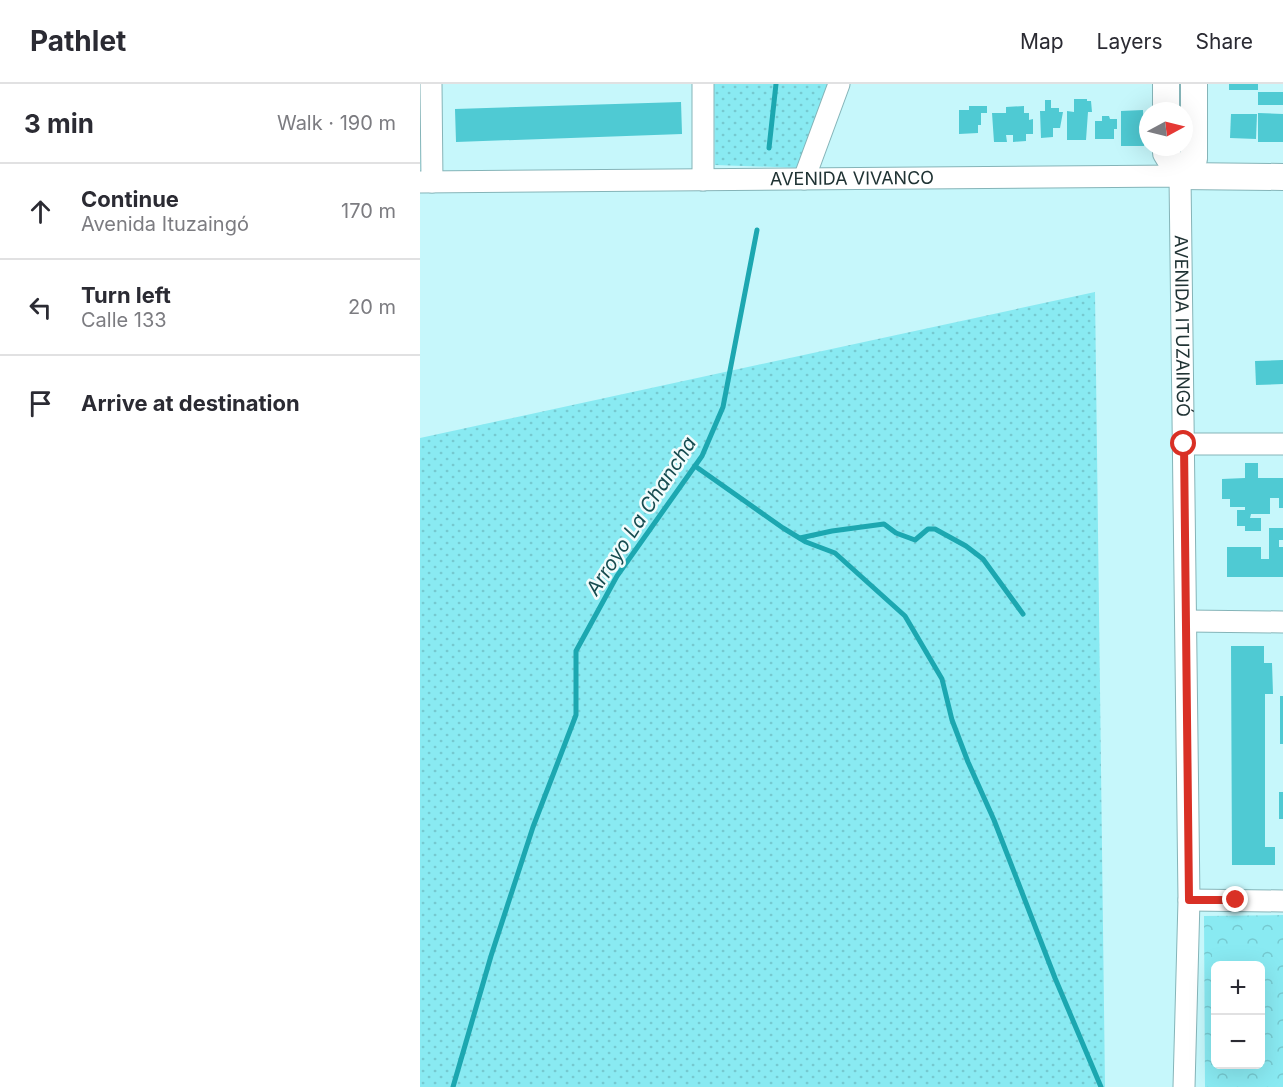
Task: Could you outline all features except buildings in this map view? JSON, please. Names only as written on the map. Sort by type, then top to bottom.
[{"type":"main road","points":[[1166,84],[1166,102]]},
{"type":"main road","points":[[1180,176],[1194,159],[1194,84]]},
{"type":"main road","name":"AVENIDA ITUZAINGÓ","points":[[1168,156],[1180,176]]},
{"type":"main road","name":"AVENIDA VIVANCO","points":[[1180,176],[1283,177]]},
{"type":"street","points":[[426,182],[431,84]]},
{"type":"street","points":[[703,84],[703,180]]},
{"type":"street","points":[[804,179],[839,84]]},
{"type":"street","name":"AVENIDA VIVANCO","points":[[426,182],[1180,176]]},
{"type":"street","name":"AVENIDA ITUZAINGÓ","points":[[1180,176],[1189,900],[1185,1087]]},
{"type":"street","points":[[1184,444],[1283,444]]},
{"type":"street","points":[[1187,621],[1283,622]]},
{"type":"street","points":[[1189,900],[1283,901]]},
{"type":"green space","points":[[714,84],[832,84],[802,168],[715,165]]},
{"type":"green space","points":[[1095,292],[1105,1087],[420,1087],[420,438]]},
{"type":"green space","points":[[1283,915],[1283,1087],[1205,1087],[1204,916]]},
{"type":"green space","points":[[1212,949],[1260,949],[1260,961],[1212,961]]},
{"type":"waterway","name":"Arroyo La Chancha","points":[[769,148],[776,84]]},
{"type":"waterway","name":"Arroyo La Chancha","points":[[453,1087],[491,956],[533,827],[576,715],[576,651],[617,576],[702,456],[723,407],[757,230]]},
{"type":"waterway","points":[[695,466],[783,528],[806,542],[835,553],[905,616],[942,679],[952,720],[968,762],[994,820],[1055,978],[1101,1087]]},
{"type":"waterway","points":[[800,538],[884,524],[896,533],[915,540],[928,529],[935,529],[966,546],[983,559],[1023,614]]},
{"type":"route","points":[[1184,444],[1189,900],[1236,900]]}]
